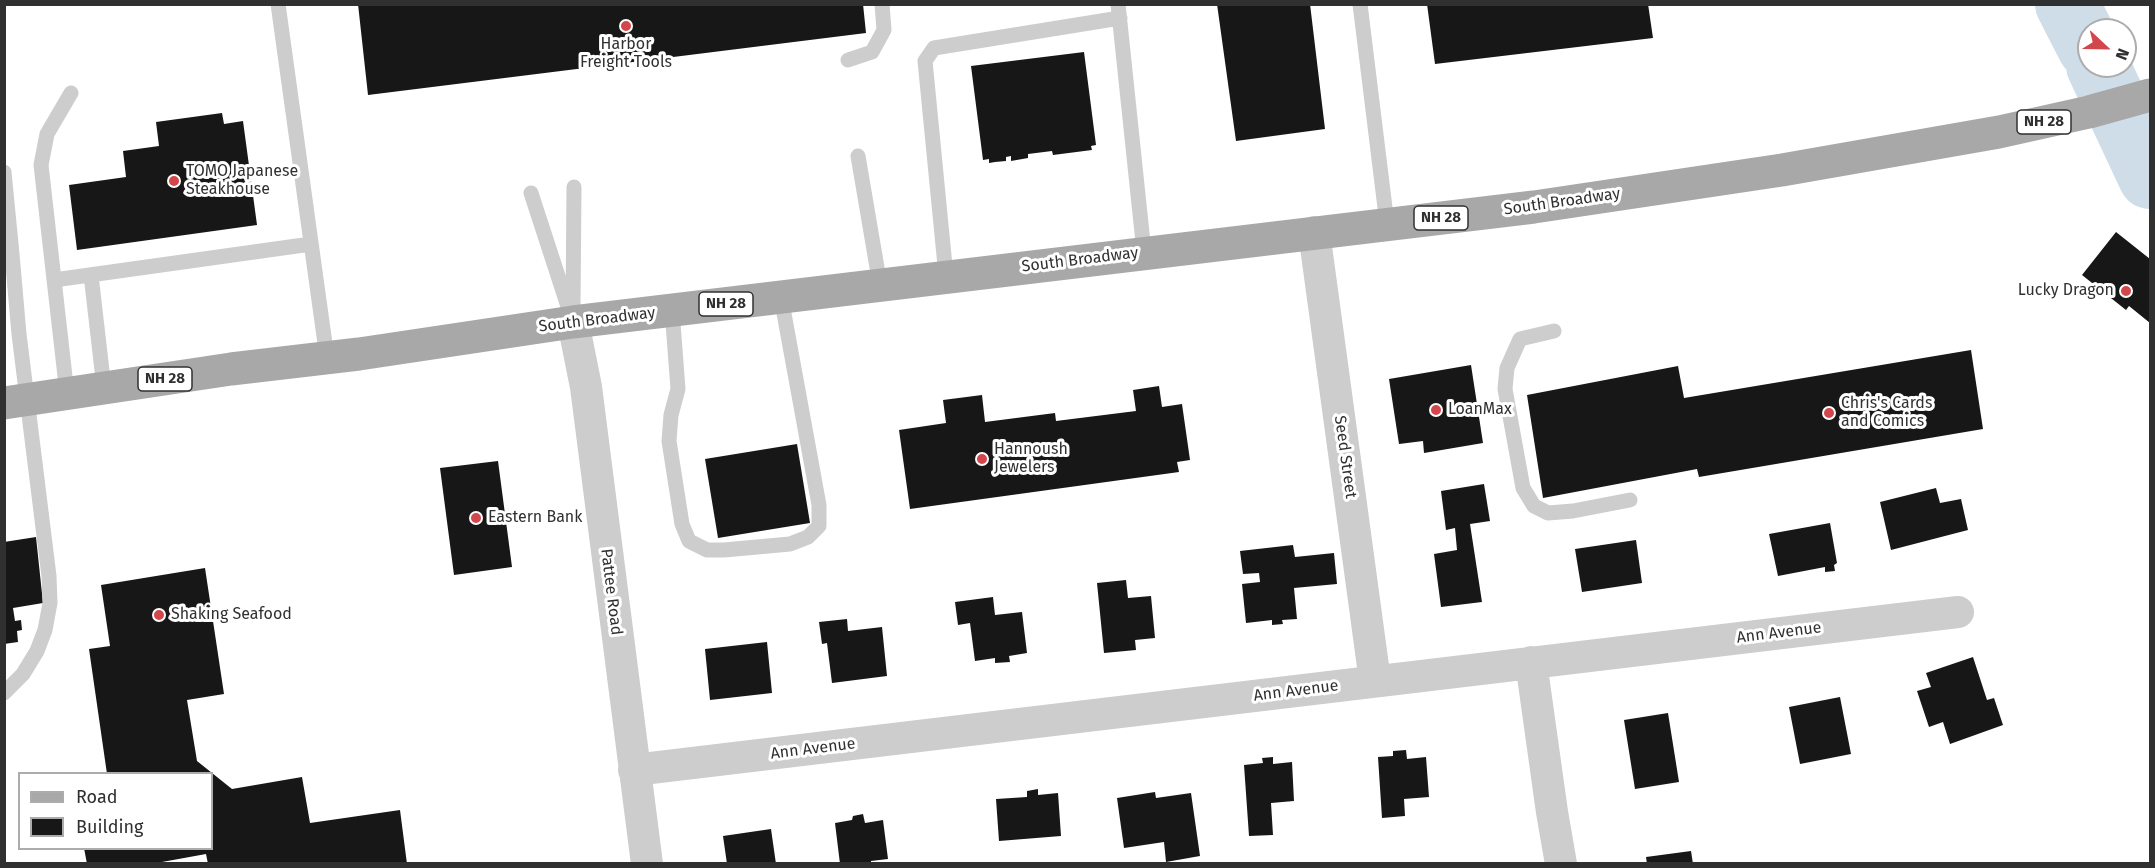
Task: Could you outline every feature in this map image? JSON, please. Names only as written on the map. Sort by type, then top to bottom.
[{"type":"main road","name":"South Broadway","points":[[16,401],[573,322],[1534,207],[1782,170],[1999,132],[2090,112],[2151,95]]},
{"type":"street","name":"Seed Street","points":[[1314,232],[1375,681]]},
{"type":"street","name":"Pattee Road","points":[[573,322],[586,387],[647,864]]},
{"type":"street","name":"Ann Avenue","points":[[634,770],[1958,612]]},
{"type":"street","points":[[1532,662],[1561,864]]},
{"type":"lane","points":[[278,4],[327,358]]},
{"type":"lane","points":[[848,60],[872,52],[884,30],[882,4]]},
{"type":"lane","points":[[1360,4],[1387,224]]},
{"type":"lane","points":[[946,276],[925,61],[934,48],[1119,11],[1144,252]]},
{"type":"lane","points":[[68,394],[41,165],[47,134],[71,93]]},
{"type":"lane","points":[[858,156],[880,285]]},
{"type":"lane","points":[[4,172],[16,401],[49,576],[50,603],[45,630],[37,651],[23,674],[4,693]]},
{"type":"lane","points":[[573,322],[574,187]]},
{"type":"lane","points":[[531,193],[573,322]]},
{"type":"lane","points":[[54,280],[312,244]]},
{"type":"lane","points":[[91,275],[104,388]]},
{"type":"lane","points":[[672,310],[678,389],[671,415],[669,441],[682,524],[689,541],[707,550],[790,543],[808,537],[819,526],[819,505],[781,297]]},
{"type":"lane","points":[[1554,331],[1520,339],[1507,368],[1505,388],[1523,488],[1534,506],[1548,513],[1573,511],[1630,500]]},
{"type":"building","points":[[358,4],[863,4],[866,33],[368,95]]},
{"type":"building","points":[[1217,4],[1310,4],[1325,129],[1236,141]]},
{"type":"building","points":[[1427,4],[1648,4],[1653,38],[1435,64]]},
{"type":"building","points":[[1084,52],[1096,145],[1091,146],[1092,150],[1053,155],[1052,151],[1028,154],[1028,158],[1011,161],[1011,156],[1006,157],[1006,161],[989,163],[989,159],[983,160],[971,66]]},
{"type":"building","name":"TOMO Japanese Steakhouse","points":[[222,113],[224,124],[243,121],[257,225],[77,250],[69,185],[126,177],[123,151],[159,146],[156,122]]},
{"type":"building","name":"Lucky Dragon","points":[[2116,232],[2150,259],[2150,323],[2129,306],[2126,310],[2082,275]]},
{"type":"building","points":[[1971,350],[1983,429],[1699,477],[1697,469],[1543,498],[1527,395],[1678,366],[1684,398]]},
{"type":"building","name":"LoanMax","points":[[1471,365],[1483,443],[1424,453],[1423,441],[1399,444],[1389,379]]},
{"type":"building","points":[[1159,386],[1162,407],[1182,404],[1190,460],[1177,462],[1179,472],[910,509],[899,430],[946,423],[943,400],[982,395],[985,422],[1055,413],[1056,421],[1136,411],[1133,390]]},
{"type":"building","points":[[797,444],[810,523],[718,538],[705,459]]},
{"type":"building","points":[[498,461],[512,567],[454,575],[440,468]]},
{"type":"building","points":[[1484,484],[1490,521],[1470,524],[1482,602],[1441,607],[1434,554],[1457,550],[1455,528],[1446,530],[1441,491]]},
{"type":"building","points":[[1936,488],[1940,503],[1961,499],[1968,530],[1891,550],[1880,502]]},
{"type":"building","points":[[1830,523],[1837,563],[1834,565],[1835,571],[1825,572],[1825,567],[1778,576],[1769,534]]},
{"type":"building","points":[[36,537],[43,603],[13,608],[15,621],[21,620],[22,630],[17,631],[18,642],[4,644],[4,542]]},
{"type":"building","points":[[1636,540],[1642,583],[1582,592],[1575,549]]},
{"type":"building","points":[[1293,545],[1295,557],[1334,553],[1337,584],[1294,588],[1297,619],[1282,620],[1283,624],[1272,625],[1272,620],[1246,623],[1242,584],[1260,582],[1259,573],[1243,574],[1240,551]]},
{"type":"building","points":[[205,568],[224,694],[187,700],[197,761],[211,772],[107,772],[89,649],[110,646],[101,585]]},
{"type":"building","points":[[1126,580],[1128,598],[1151,596],[1155,638],[1135,640],[1136,650],[1104,653],[1097,583]]},
{"type":"building","points":[[993,597],[995,615],[1022,612],[1027,653],[1009,656],[1010,662],[995,663],[995,658],[975,661],[970,623],[958,625],[955,602]]},
{"type":"building","points":[[847,619],[848,631],[882,627],[887,676],[832,683],[827,643],[822,644],[819,622]]},
{"type":"building","points":[[767,642],[772,693],[710,700],[705,649]]},
{"type":"building","points":[[1973,657],[1987,700],[1994,698],[2003,725],[1950,744],[1943,722],[1929,727],[1917,691],[1931,687],[1926,673]]},
{"type":"building","points":[[1840,697],[1851,754],[1800,764],[1789,707]]},
{"type":"building","points":[[1668,713],[1679,782],[1635,789],[1624,720]]},
{"type":"building","points":[[1406,750],[1407,759],[1426,757],[1429,797],[1404,799],[1405,816],[1382,818],[1378,757],[1393,756],[1393,751]]},
{"type":"building","points":[[1273,757],[1273,764],[1292,762],[1294,801],[1271,803],[1273,835],[1249,836],[1244,765],[1263,763],[1262,758]]},
{"type":"building","points":[[213,774],[232,789],[302,777],[310,823],[400,810],[407,864],[208,864],[206,854],[151,864],[87,864],[84,850],[213,850]]},
{"type":"building","points":[[1038,789],[1038,795],[1058,793],[1061,836],[999,841],[996,799],[1027,797],[1027,791]]},
{"type":"building","points":[[1155,792],[1156,798],[1191,793],[1200,856],[1166,862],[1164,842],[1124,848],[1117,798]]},
{"type":"building","points":[[863,814],[865,823],[883,820],[888,859],[871,861],[871,864],[840,864],[835,823],[852,820],[853,816]]},
{"type":"building","points":[[771,829],[776,864],[727,864],[723,836]]},
{"type":"building","points":[[1691,851],[1693,864],[1647,864],[1646,857]]},
{"type":"waterway","points":[[2067,4],[2077,24]]},
{"type":"waterway","points":[[2104,78],[2150,177]]},
{"type":"place","name":"Harbor Freight Tools","points":[[626,26]]},
{"type":"place","name":"TOMO Japanese Steakhouse","points":[[174,181]]},
{"type":"place","name":"Lucky Dragon","points":[[2126,291]]},
{"type":"place","name":"LoanMax","points":[[1436,410]]},
{"type":"place","name":"Chris's Cards and Comics","points":[[1829,413]]},
{"type":"place","name":"Hannoush Jewelers","points":[[982,459]]},
{"type":"place","name":"Eastern Bank","points":[[476,518]]},
{"type":"place","name":"Shaking Seafood","points":[[159,615]]}]
